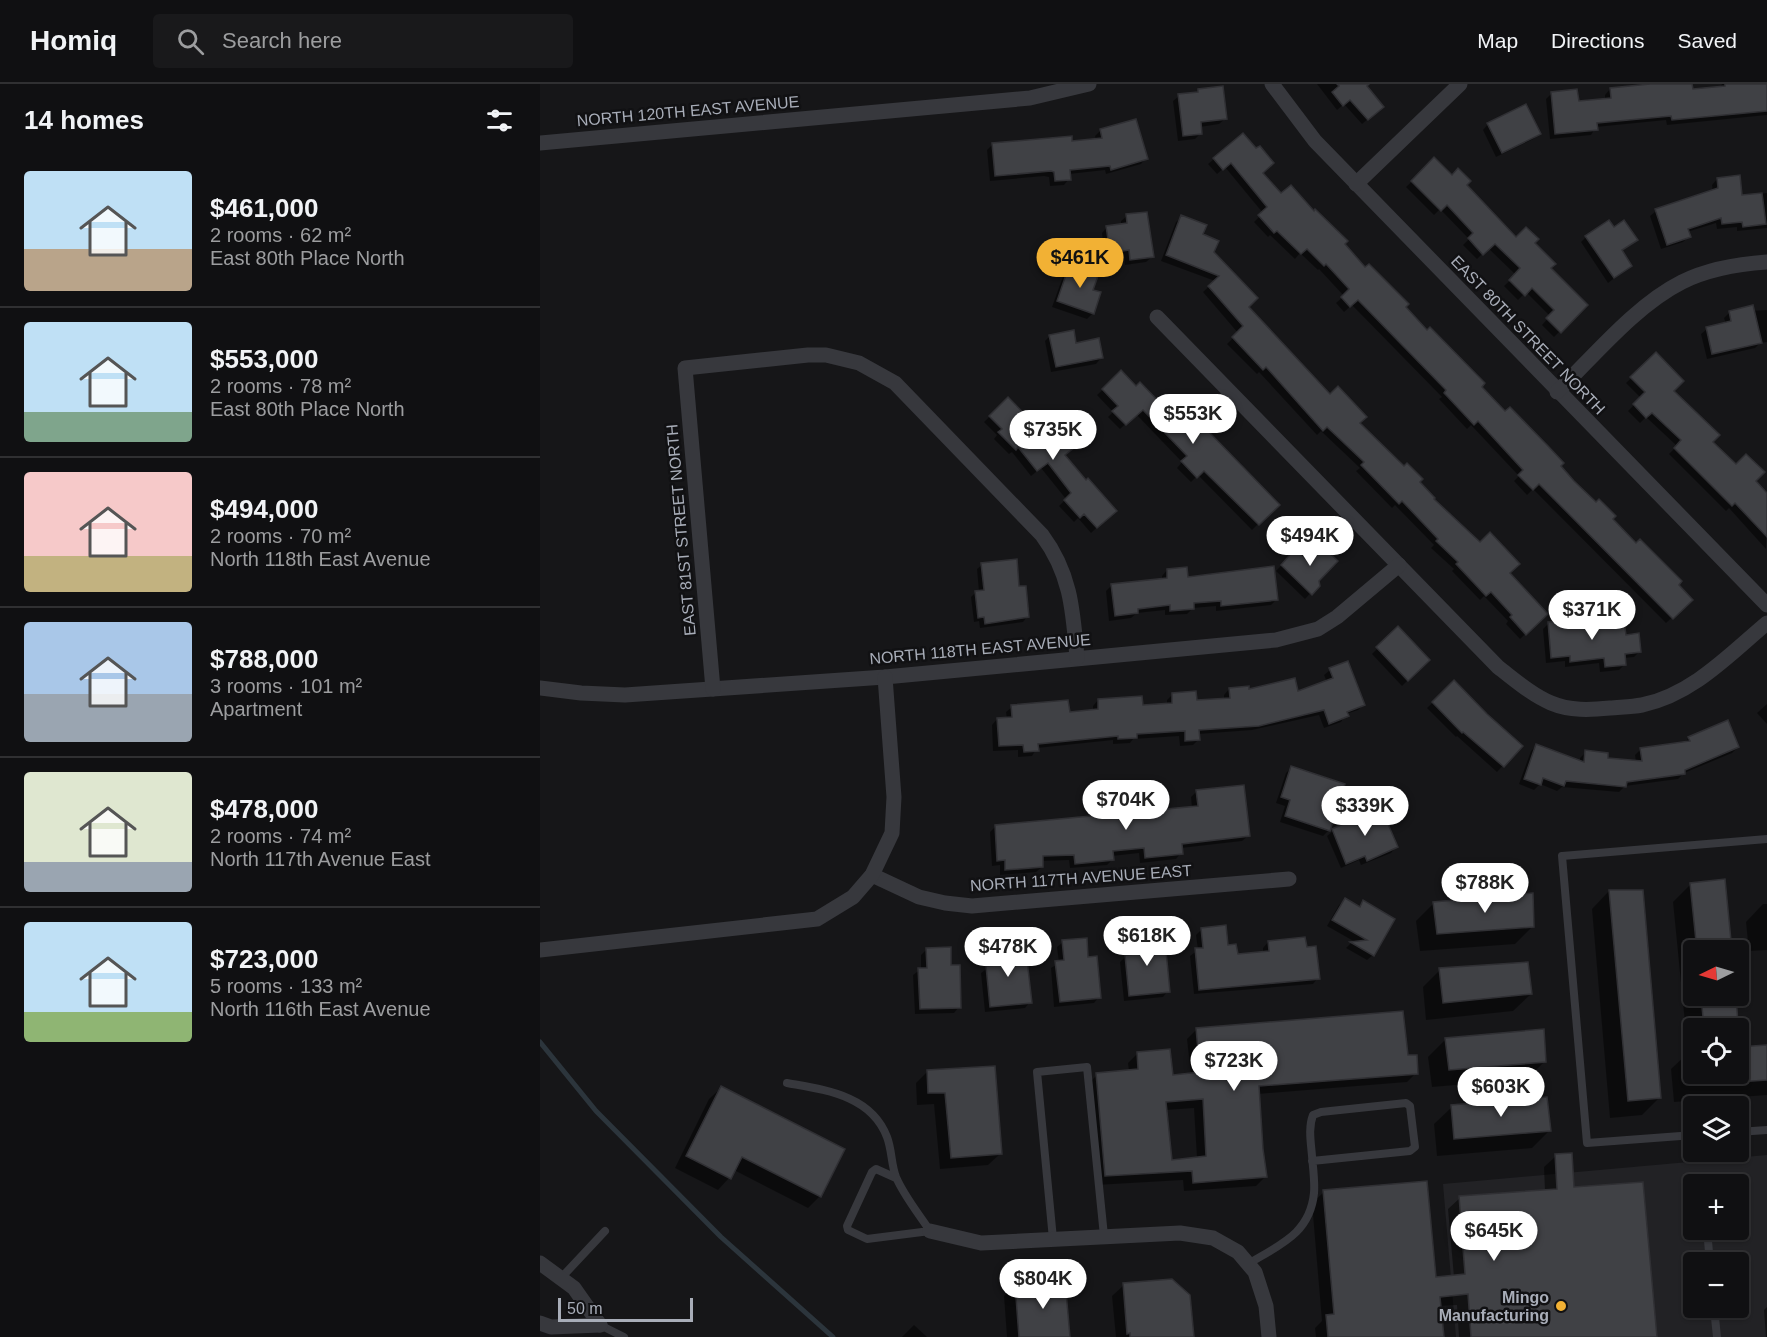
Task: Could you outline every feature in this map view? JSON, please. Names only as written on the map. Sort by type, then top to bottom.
[{"type":"street","name":"NORTH 120TH EAST AVENUE","points":[[540,143],[1030,98],[1089,84]]},
{"type":"street","name":"EAST 80TH STREET NORTH","points":[[1272,84],[1315,141],[1767,605]]},
{"type":"street","points":[[1356,184],[1460,84]]},
{"type":"street","points":[[1557,392],[1646,305],[1664,292],[1683,281],[1707,272],[1737,264],[1767,262]]},
{"type":"street","points":[[1157,317],[1498,667],[1552,704],[1574,710],[1643,705],[1684,689],[1707,674],[1767,623]]},
{"type":"street","name":"EAST 81ST STREET NORTH","points":[[713,689],[685,368],[808,355],[826,355],[860,363],[895,383],[1042,535],[1053,550],[1069,590],[1077,658]]},
{"type":"street","name":"NORTH 118TH EAST AVENUE","points":[[540,688],[625,695],[885,677],[1253,643],[1297,636],[1318,629],[1337,617],[1399,565]]},
{"type":"street","points":[[540,950],[817,919],[853,897],[873,874],[892,833],[894,808],[885,677]]},
{"type":"street","name":"NORTH 117TH AVENUE EAST","points":[[873,874],[919,897],[972,906],[1289,879]]},
{"type":"street","points":[[930,1231],[981,1243],[1180,1233],[1213,1238],[1238,1252],[1255,1272],[1266,1306],[1269,1337]]},
{"type":"street","points":[[540,1263],[574,1288],[600,1325]]},
{"type":"street","points":[[540,1323],[551,1327],[600,1325]]},
{"type":"lane","points":[[1683,1137],[1587,1143],[1562,856],[1767,839]]},
{"type":"lane","points":[[1053,1239],[1037,1071],[1087,1067],[1104,1236]]},
{"type":"lane","points":[[787,1083],[843,1095],[872,1113],[887,1137],[896,1179],[930,1231],[867,1239],[848,1230],[847,1226],[872,1172],[876,1169],[896,1179]]},
{"type":"lane","points":[[1248,1264],[1288,1240],[1303,1228],[1311,1212],[1314,1192],[1312,1161],[1310,1123],[1313,1115],[1321,1112],[1406,1103],[1410,1106],[1414,1147],[1410,1151],[1312,1161]]},
{"type":"lane","points":[[1749,1131],[1767,1130]]},
{"type":"lane","points":[[561,1278],[605,1231]]},
{"type":"lane","points":[[1715,1318],[1717,1337]]},
{"type":"lane","points":[[600,1325],[624,1337]]},
{"type":"shaded area","name":"Mingo Manufacturing","points":[[1767,1155],[1767,1337],[1456,1337],[1443,1184],[1689,1162],[1749,1162],[1749,1157]]},
{"type":"building","points":[[1337,84],[1369,84],[1367,86],[1384,107],[1368,120],[1350,100],[1343,106],[1332,92],[1339,86]]},
{"type":"building","points":[[1650,84],[1692,84],[1693,89],[1725,86],[1725,84],[1767,84],[1767,111],[1672,120],[1671,116],[1597,123],[1598,130],[1555,134],[1551,92],[1577,89],[1579,101],[1611,98],[1610,88]]},
{"type":"building","points":[[1223,86],[1227,119],[1201,122],[1202,134],[1183,136],[1178,94]]},
{"type":"building","points":[[1526,104],[1541,134],[1502,153],[1487,123]]},
{"type":"building","points":[[1136,119],[1148,159],[1111,170],[1110,166],[1070,170],[1071,180],[1055,181],[1054,172],[1051,171],[995,176],[992,143],[1072,136],[1072,141],[1102,138],[1100,129]]},
{"type":"building","points":[[1243,133],[1256,148],[1260,146],[1274,163],[1263,173],[1281,193],[1291,185],[1314,211],[1315,209],[1348,241],[1345,244],[1365,267],[1369,264],[1409,304],[1406,307],[1427,330],[1430,327],[1485,383],[1482,387],[1505,411],[1510,407],[1548,446],[1564,463],[1561,466],[1574,481],[1596,502],[1599,499],[1616,516],[1613,519],[1636,543],[1640,539],[1682,581],[1679,585],[1693,600],[1673,619],[1539,484],[1533,490],[1518,475],[1523,470],[1478,421],[1474,425],[1444,393],[1446,390],[1358,300],[1350,307],[1341,297],[1349,289],[1326,264],[1324,266],[1307,249],[1301,254],[1277,231],[1274,233],[1258,215],[1267,207],[1231,163],[1223,170],[1213,158]]},
{"type":"building","points":[[1434,157],[1452,175],[1458,168],[1471,181],[1467,185],[1516,237],[1526,227],[1539,239],[1535,243],[1556,264],[1551,268],[1588,305],[1561,333],[1546,318],[1554,310],[1532,288],[1525,296],[1509,280],[1520,268],[1495,244],[1483,255],[1468,238],[1473,233],[1447,205],[1441,211],[1411,181]]},
{"type":"building","points":[[1740,175],[1742,195],[1762,193],[1766,224],[1743,227],[1742,222],[1722,224],[1721,218],[1688,229],[1691,237],[1667,245],[1655,209],[1718,188],[1717,178]]},
{"type":"building","points":[[1147,212],[1154,257],[1130,260],[1129,250],[1110,253],[1106,226],[1127,223],[1126,214]]},
{"type":"building","points":[[1181,215],[1207,225],[1203,234],[1219,241],[1214,252],[1258,298],[1249,307],[1330,394],[1338,386],[1367,417],[1360,423],[1404,466],[1407,463],[1423,479],[1420,482],[1434,499],[1480,542],[1490,532],[1520,564],[1510,573],[1548,614],[1526,635],[1491,592],[1486,596],[1402,501],[1399,504],[1361,465],[1364,462],[1327,427],[1323,431],[1266,367],[1263,370],[1232,337],[1243,326],[1208,286],[1219,276],[1166,255]]},
{"type":"building","points":[[1609,220],[1614,227],[1624,220],[1638,240],[1622,250],[1632,266],[1614,278],[1585,236]]},
{"type":"building","points":[[1070,263],[1099,273],[1093,290],[1101,292],[1094,314],[1057,301]]},
{"type":"building","points":[[1753,305],[1762,343],[1712,354],[1706,327],[1731,321],[1729,311]]},
{"type":"building","points":[[1074,330],[1076,343],[1099,338],[1103,358],[1056,367],[1049,335]]},
{"type":"building","points":[[1656,352],[1684,381],[1674,391],[1720,435],[1713,442],[1736,464],[1746,454],[1765,472],[1756,481],[1767,493],[1767,537],[1735,503],[1732,506],[1674,448],[1681,440],[1652,413],[1646,418],[1633,404],[1645,392],[1630,377]]},
{"type":"building","points":[[1121,370],[1136,386],[1140,382],[1163,406],[1174,396],[1280,505],[1259,525],[1204,471],[1197,478],[1181,461],[1187,456],[1143,410],[1126,425],[1112,411],[1118,406],[1102,389]]},
{"type":"building","points":[[1008,397],[1048,438],[1061,428],[1075,447],[1065,455],[1117,511],[1097,528],[1084,514],[1080,518],[1064,500],[1071,493],[1048,463],[1037,471],[1018,447],[1016,450],[998,432],[1002,429],[989,416]]},
{"type":"building","points":[[1319,543],[1338,561],[1319,581],[1320,586],[1312,595],[1281,565],[1295,549],[1305,558]]},
{"type":"building","points":[[1017,559],[1019,586],[1026,586],[1029,617],[985,624],[984,617],[978,618],[975,591],[984,590],[981,563]]},
{"type":"building","points":[[1274,566],[1278,600],[1221,606],[1221,601],[1194,603],[1194,609],[1170,611],[1170,605],[1138,609],[1138,613],[1115,616],[1111,584],[1167,578],[1167,569],[1187,567],[1188,577]]},
{"type":"building","points":[[1592,618],[1592,624],[1624,621],[1626,635],[1639,633],[1641,652],[1625,654],[1626,665],[1605,667],[1604,658],[1570,662],[1570,656],[1551,658],[1548,622]]},
{"type":"building","points":[[1398,626],[1430,660],[1408,681],[1376,647]]},
{"type":"building","points":[[1348,661],[1365,705],[1347,712],[1349,716],[1329,724],[1324,710],[1259,726],[1199,730],[1200,740],[1185,741],[1185,731],[1137,734],[1137,738],[1118,739],[1118,736],[1038,744],[1039,751],[1024,752],[1023,745],[999,746],[997,718],[1012,717],[1011,705],[1068,700],[1070,712],[1098,709],[1098,699],[1142,696],[1143,705],[1172,703],[1172,693],[1196,691],[1197,700],[1230,698],[1229,688],[1249,686],[1249,689],[1295,678],[1298,691],[1333,678],[1329,668]]},
{"type":"building","points":[[1454,680],[1523,746],[1504,767],[1462,733],[1432,702]]},
{"type":"building","points":[[1728,720],[1739,747],[1685,770],[1685,774],[1627,782],[1626,787],[1566,781],[1564,786],[1543,778],[1541,785],[1524,779],[1536,744],[1584,762],[1585,750],[1608,753],[1608,758],[1642,761],[1640,748],[1690,741],[1688,737]]},
{"type":"building","points":[[1291,766],[1345,784],[1330,831],[1285,816],[1290,800],[1281,797]]},
{"type":"building","points":[[1244,785],[1250,836],[1182,844],[1183,854],[1145,858],[1144,848],[1113,851],[1114,860],[1075,864],[1074,855],[1043,856],[1043,867],[1005,870],[1005,860],[997,861],[995,825],[1198,806],[1196,790]]},
{"type":"building","points":[[1381,808],[1398,847],[1367,861],[1365,856],[1346,864],[1332,829]]},
{"type":"building","points":[[1725,879],[1731,940],[1696,940],[1690,883]]},
{"type":"building","points":[[1609,890],[1643,890],[1661,1098],[1628,1101]]},
{"type":"building","points":[[1533,893],[1534,927],[1437,934],[1433,902]]},
{"type":"building","points":[[1345,898],[1360,907],[1363,900],[1395,919],[1374,956],[1350,942],[1367,940],[1332,920]]},
{"type":"building","points":[[1226,925],[1228,945],[1236,944],[1238,954],[1269,951],[1268,941],[1305,937],[1307,947],[1316,946],[1320,979],[1199,990],[1195,948],[1203,948],[1201,928]]},
{"type":"building","points":[[1156,932],[1158,952],[1166,951],[1170,992],[1129,996],[1125,955],[1134,954],[1132,934]]},
{"type":"building","points":[[1087,938],[1088,957],[1097,956],[1101,998],[1060,1002],[1055,961],[1064,960],[1062,940]]},
{"type":"building","points":[[1018,943],[1019,961],[1027,960],[1032,1003],[990,1007],[986,966],[995,965],[993,945]]},
{"type":"building","points":[[951,947],[951,965],[960,965],[961,1008],[920,1009],[918,968],[927,968],[926,948]]},
{"type":"building","points":[[1528,962],[1532,994],[1443,1003],[1439,968]]},
{"type":"building","points":[[1702,1006],[1737,1006],[1738,1018],[1703,1018]]},
{"type":"building","points":[[1403,1011],[1408,1055],[1417,1055],[1418,1074],[1259,1086],[1267,1177],[1193,1183],[1192,1171],[1105,1176],[1096,1073],[1138,1069],[1137,1052],[1170,1049],[1173,1075],[1200,1072],[1196,1028]],"holes":[[[1203,1099],[1206,1156],[1172,1160],[1166,1102]]]},
{"type":"building","points":[[1544,1029],[1546,1062],[1449,1070],[1445,1038]]},
{"type":"building","points":[[1767,1045],[1767,1080],[1749,1081],[1749,1046]]},
{"type":"building","points":[[995,1066],[1002,1154],[951,1158],[945,1093],[928,1093],[927,1070]]},
{"type":"building","points":[[721,1086],[845,1149],[821,1197],[742,1157],[731,1179],[686,1156]]},
{"type":"building","points":[[1547,1097],[1551,1131],[1454,1139],[1451,1105]]},
{"type":"building","points":[[1572,1153],[1574,1187],[1643,1182],[1657,1337],[1471,1337],[1468,1294],[1440,1297],[1444,1337],[1328,1337],[1326,1315],[1334,1314],[1323,1190],[1427,1181],[1436,1277],[1465,1274],[1459,1196],[1557,1189],[1555,1154]]},
{"type":"building","points":[[1172,1279],[1190,1295],[1194,1337],[1130,1337],[1130,1333],[1127,1334],[1123,1283]]},
{"type":"building","points":[[1065,1280],[1070,1337],[1019,1337],[1015,1284]]},
{"type":"waterway","points":[[540,1042],[596,1111],[721,1237],[833,1337]]},
{"type":"place","name":"Mingo Manufacturing","points":[[1561,1306]]}]
